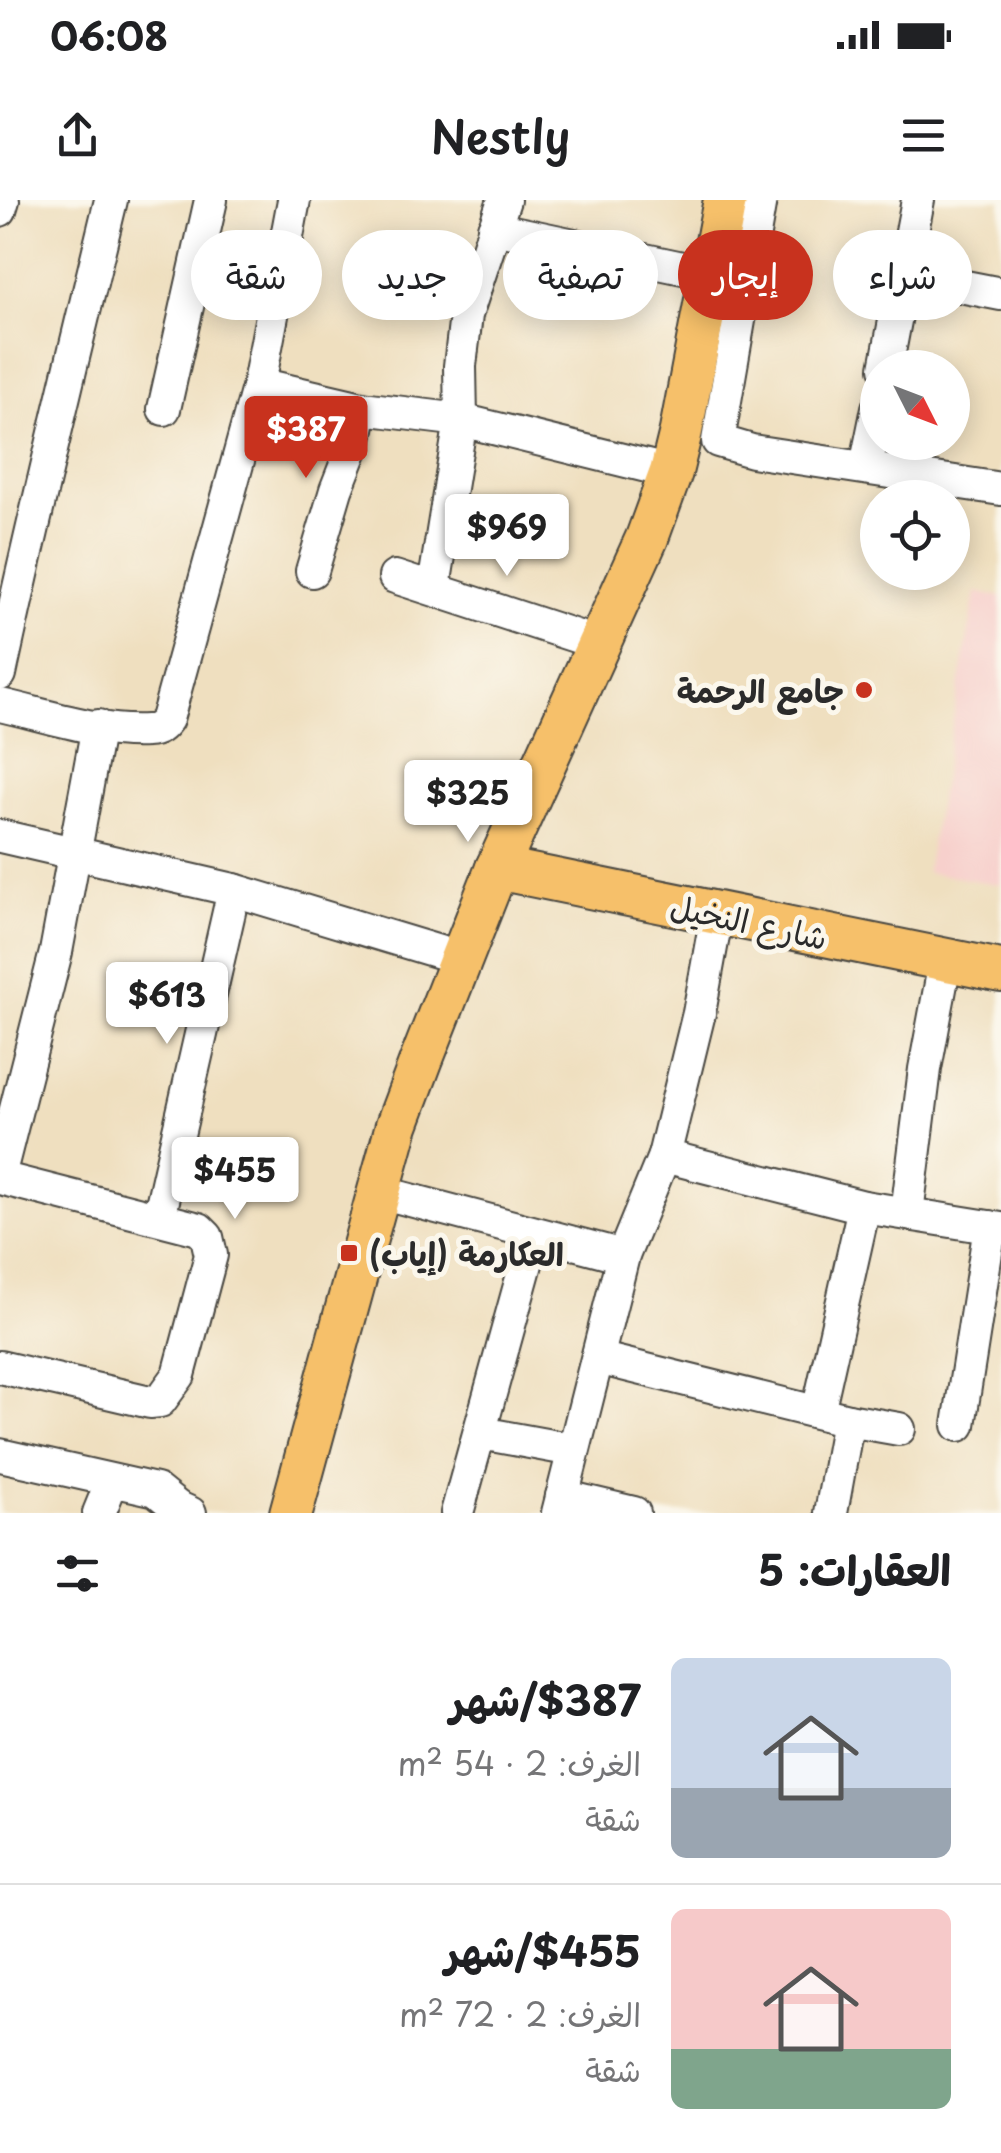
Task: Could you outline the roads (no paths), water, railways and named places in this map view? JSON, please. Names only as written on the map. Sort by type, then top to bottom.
[{"type":"main road","points":[[719,230],[725,200]]},
{"type":"main road","points":[[290,1513],[398,1125],[459,958],[690,448],[705,320]]},
{"type":"main road","name":"شارع النخيل","points":[[498,868],[1001,971]]},
{"type":"street","points":[[0,210],[3,200]]},
{"type":"street","points":[[0,674],[53,432],[72,371],[111,200]]},
{"type":"street","points":[[164,409],[210,200]]},
{"type":"street","points":[[0,705],[98,726],[148,731],[167,720],[259,384],[294,200]]},
{"type":"street","points":[[690,448],[760,200]]},
{"type":"street","points":[[912,230],[918,200]]},
{"type":"street","points":[[434,587],[461,420],[464,328],[499,214],[678,265]]},
{"type":"street","points":[[972,288],[1001,294]]},
{"type":"street","points":[[889,350],[895,320]]},
{"type":"street","points":[[259,384],[362,408],[690,448],[752,451],[1001,488]]},
{"type":"street","points":[[312,571],[356,439],[362,408]]},
{"type":"street","points":[[866,467],[867,460]]},
{"type":"street","points":[[395,576],[600,644]]},
{"type":"street","points":[[0,1367],[150,1402],[168,1394],[178,1376],[211,1255],[208,1237],[198,1229],[0,1175],[56,952],[98,726]]},
{"type":"street","points":[[0,836],[234,890],[459,958]]},
{"type":"street","points":[[159,1218],[234,890]]},
{"type":"street","points":[[634,1513],[560,1504],[623,1256],[664,1156],[699,1012],[717,914]]},
{"type":"street","points":[[907,1212],[925,1069],[945,962]]},
{"type":"street","points":[[664,1156],[864,1206],[996,1228],[958,1424]]},
{"type":"street","points":[[380,1192],[623,1256]]},
{"type":"street","points":[[831,1513],[833,1416],[864,1206]]},
{"type":"street","points":[[457,1513],[534,1235]]},
{"type":"street","points":[[598,1358],[900,1429]]},
{"type":"street","points":[[481,1432],[573,1450]]},
{"type":"street","points":[[0,1456],[156,1490],[190,1513]]},
{"type":"street","points":[[99,1513],[112,1481]]},
{"type":"place","name":"جامع الرحمة","points":[[864,690]]},
{"type":"place","name":"العكارمة (إياب)","points":[[349,1253]]}]
